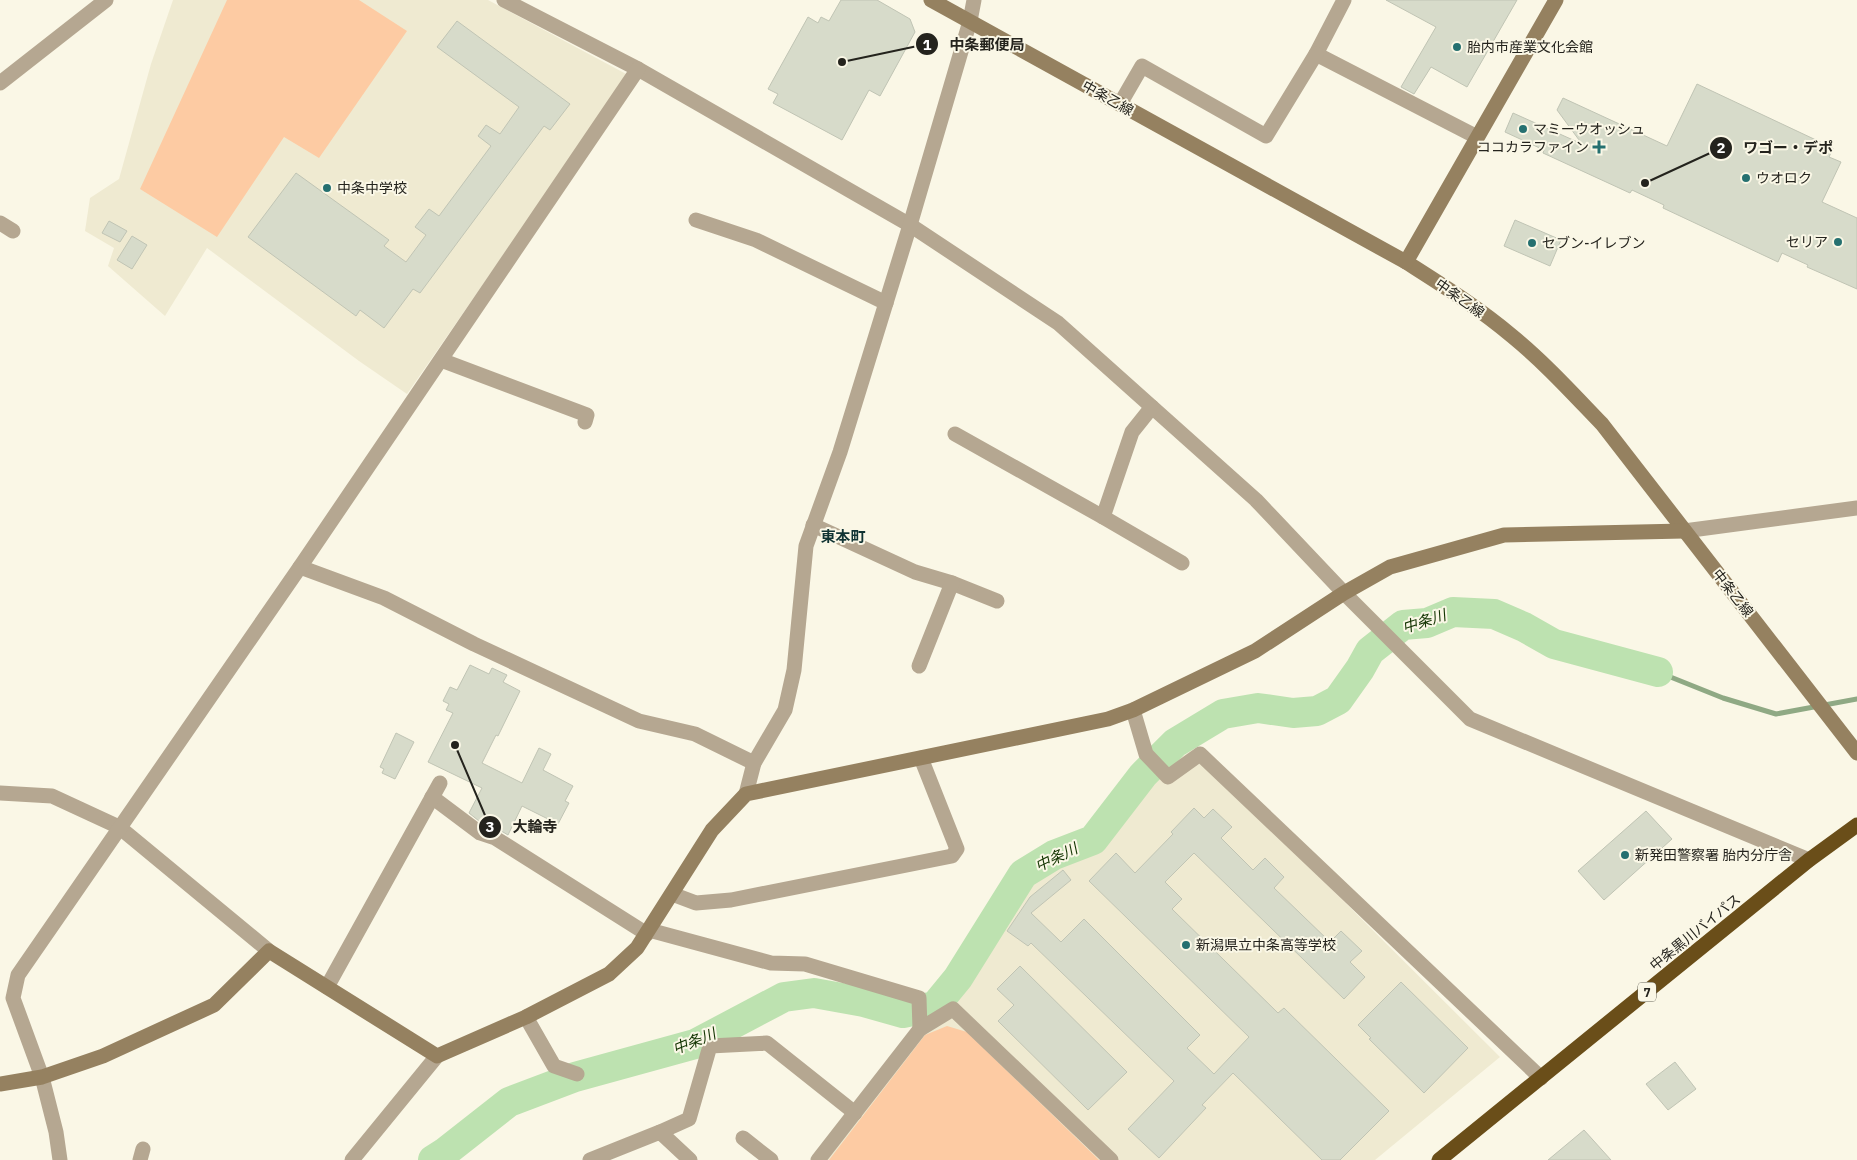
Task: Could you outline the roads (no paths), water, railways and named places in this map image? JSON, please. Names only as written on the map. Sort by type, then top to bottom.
[{"type":"highway","name":"中条黒川バイパス","points":[[1439,1160],[1809,860],[1857,825]]},
{"type":"street","points":[[0,82],[106,0]]},
{"type":"street","points":[[504,0],[638,69],[910,225],[1058,323],[1256,500],[1344,593],[1470,719],[1809,860]]},
{"type":"street","name":"中条乙線","points":[[931,0],[1406,262],[1462,297],[1505,330],[1558,377],[1602,424],[1857,753]]},
{"type":"street","points":[[352,1160],[437,1056],[526,1017],[609,974],[637,948],[712,830],[746,794],[754,763],[785,710],[794,670],[806,546],[840,452],[910,225],[970,21],[974,0]]},
{"type":"street","points":[[1120,104],[1142,66],[1266,136],[1316,54],[1344,0]]},
{"type":"street","points":[[1406,262],[1556,0]]},
{"type":"street","points":[[1316,54],[1477,137]]},
{"type":"street","points":[[60,1160],[56,1132],[42,1077],[13,998],[18,975],[300,567],[638,69]]},
{"type":"street","points":[[696,220],[756,240],[886,303]]},
{"type":"street","points":[[441,360],[587,415],[585,422]]},
{"type":"street","points":[[1103,517],[1132,432],[1152,407]]},
{"type":"street","points":[[955,434],[1182,563]]},
{"type":"street","points":[[746,794],[1108,719],[1133,710],[1255,651],[1344,593],[1390,567],[1504,535],[1684,531],[1857,508]]},
{"type":"street","points":[[813,525],[915,572],[952,583],[997,600]]},
{"type":"street","points":[[300,567],[384,598],[474,644],[639,721],[695,734],[754,763]]},
{"type":"street","points":[[919,666],[952,583]]},
{"type":"street","points":[[1133,710],[1146,754],[1168,777],[1200,754],[1541,1078]]},
{"type":"street","points":[[672,894],[696,903],[731,900],[952,856],[957,850],[921,758]]},
{"type":"street","points":[[327,987],[440,783]]},
{"type":"street","points":[[0,793],[52,796],[119,827],[269,951],[437,1056]]},
{"type":"street","points":[[432,797],[480,833],[495,838],[648,932],[771,963],[805,964],[919,998],[920,1029]]},
{"type":"street","points":[[0,1084],[42,1077],[103,1056],[214,1005],[269,951]]},
{"type":"street","points":[[818,1160],[920,1029],[953,1009],[1111,1160]]},
{"type":"street","points":[[526,1017],[554,1066],[577,1074]]},
{"type":"street","points":[[590,1160],[689,1119],[710,1046],[767,1043],[854,1113]]},
{"type":"street","points":[[660,1132],[690,1160]]},
{"type":"street","points":[[743,1138],[771,1160]]},
{"type":"waterway","name":"中条川","points":[[433,1160],[509,1102],[575,1077],[695,1044],[784,997],[814,993],[864,1002],[903,1013],[935,1006],[958,978],[1023,874],[1054,855],[1093,840],[1143,775],[1175,743],[1223,714],[1258,708],[1293,713],[1317,711],[1338,700],[1370,651],[1403,625],[1427,623],[1453,612],[1494,614],[1524,627],[1554,644],[1658,672]]},
{"type":"waterway","points":[[1658,672],[1723,698],[1776,714],[1857,699]]},
{"type":"place","name":"胎内市産業文化会館","points":[[1457,47]]},
{"type":"place","name":"中条郵便局","points":[[842,62]]},
{"type":"place","name":"マミーウオッシュ","points":[[1523,129]]},
{"type":"place","name":"ココカラファイン","points":[[1599,147]]},
{"type":"place","name":"ウオロク","points":[[1746,178]]},
{"type":"place","name":"ワゴー・デポ","points":[[1645,183]]},
{"type":"place","name":"中条中学校","points":[[327,188]]},
{"type":"place","name":"セリア","points":[[1838,242]]},
{"type":"place","name":"セブン-イレブン","points":[[1532,243]]},
{"type":"place","name":"大輪寺","points":[[455,745]]},
{"type":"place","name":"新発田警察署 胎内分庁舎","points":[[1625,855]]},
{"type":"place","name":"新潟県立中条高等学校","points":[[1186,945]]},
{"type":"district","name":"東本町","points":[[843,536]]}]
